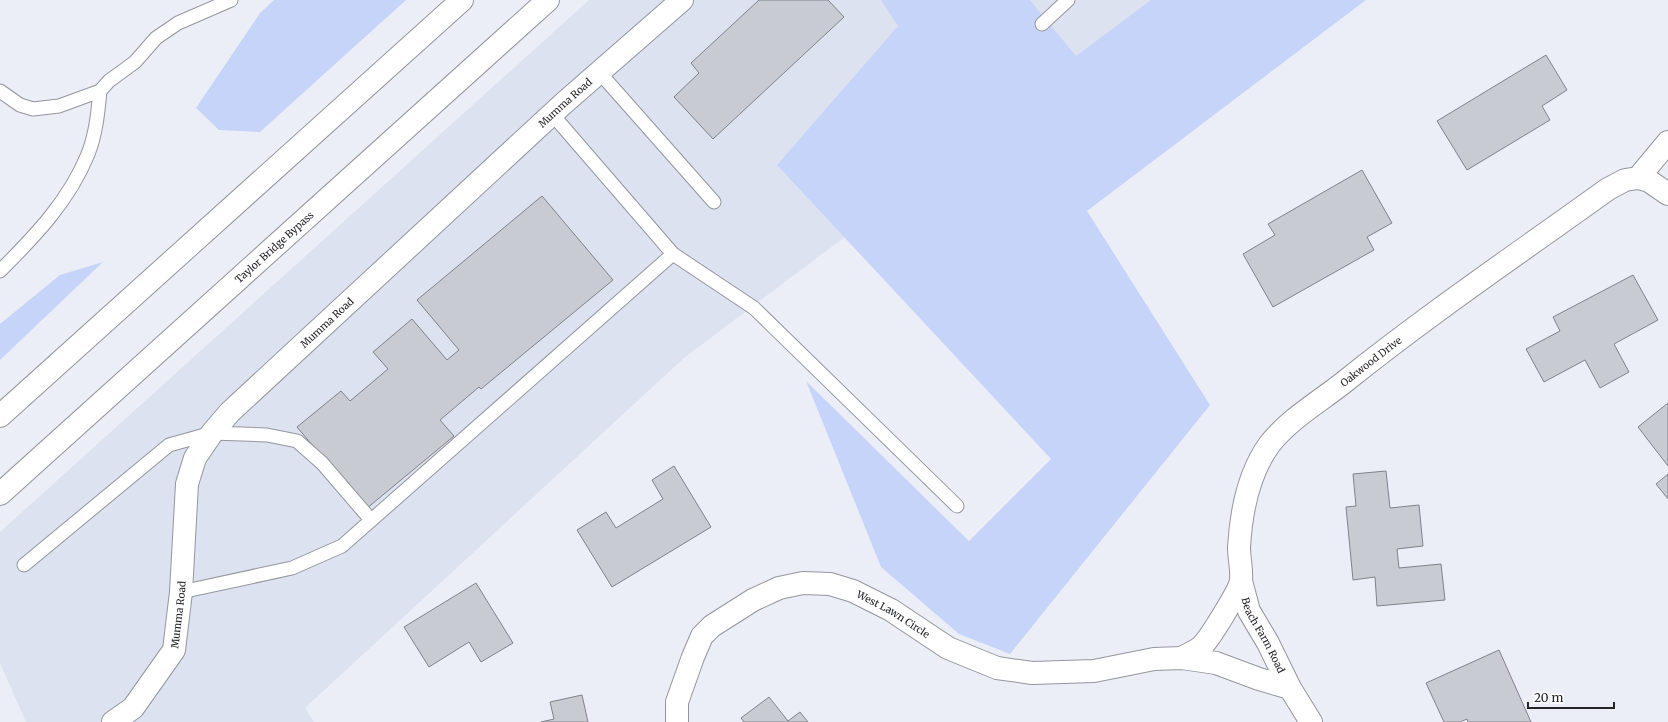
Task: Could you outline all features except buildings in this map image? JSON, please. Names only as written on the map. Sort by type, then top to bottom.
[{"type":"street","points":[[0,416],[462,0]]},
{"type":"street","name":"Taylor Bridge Bypass","points":[[0,494],[548,0]]},
{"type":"street","name":"Mumma Road","points":[[113,722],[133,708],[174,650],[181,592],[187,484],[195,458],[212,433],[230,412],[552,114],[682,0]]},
{"type":"street","points":[[1668,142],[1638,178],[1649,181],[1668,194]]},
{"type":"street","name":"Oakwood Drive","points":[[1241,582],[1239,548],[1241,526],[1249,488],[1260,459],[1275,439],[1290,423],[1402,336],[1608,189],[1625,180],[1638,178]]},
{"type":"street","points":[[1182,658],[1201,647],[1217,626],[1241,582]]},
{"type":"street","name":"Beach Farm Road","points":[[1241,582],[1249,611],[1268,643],[1290,688],[1311,722]]},
{"type":"street","name":"West Lawn Circle","points":[[677,722],[678,702],[692,657],[702,636],[712,626],[753,600],[779,588],[803,583],[830,584],[853,590],[891,610],[948,648],[997,668],[1032,673],[1094,671],[1154,659],[1182,658]]},
{"type":"street","name":"Beach Farm Road","points":[[1182,658],[1216,663],[1259,679],[1290,688]]},
{"type":"lane","points":[[0,91],[20,105],[33,108],[59,106],[100,91],[109,81],[135,62],[156,38],[173,27],[231,0]]},
{"type":"lane","points":[[1042,24],[1068,0]]},
{"type":"lane","points":[[599,72],[714,202]]},
{"type":"lane","points":[[0,271],[38,233],[68,194],[88,154],[97,119],[100,91]]},
{"type":"lane","points":[[552,114],[673,254],[754,308],[957,506]]},
{"type":"lane","points":[[181,592],[292,568],[342,546],[673,254]]},
{"type":"lane","points":[[24,565],[169,445],[212,433],[267,435],[297,441],[322,463],[371,520]]},
{"type":"shaded area","points":[[274,0],[406,0],[260,132],[219,130],[196,108],[260,13]]},
{"type":"shaded area","points":[[589,0],[1160,0],[684,358],[305,708],[314,722],[26,722],[0,663],[0,532]]},
{"type":"shaded area","points":[[881,0],[1030,0],[1076,56],[1151,0],[1366,0],[1087,211],[1210,405],[1010,654],[959,634],[881,567],[806,381],[969,541],[1051,459],[777,165],[898,26]]},
{"type":"shaded area","points":[[103,262],[0,360],[0,324],[60,275]]}]
